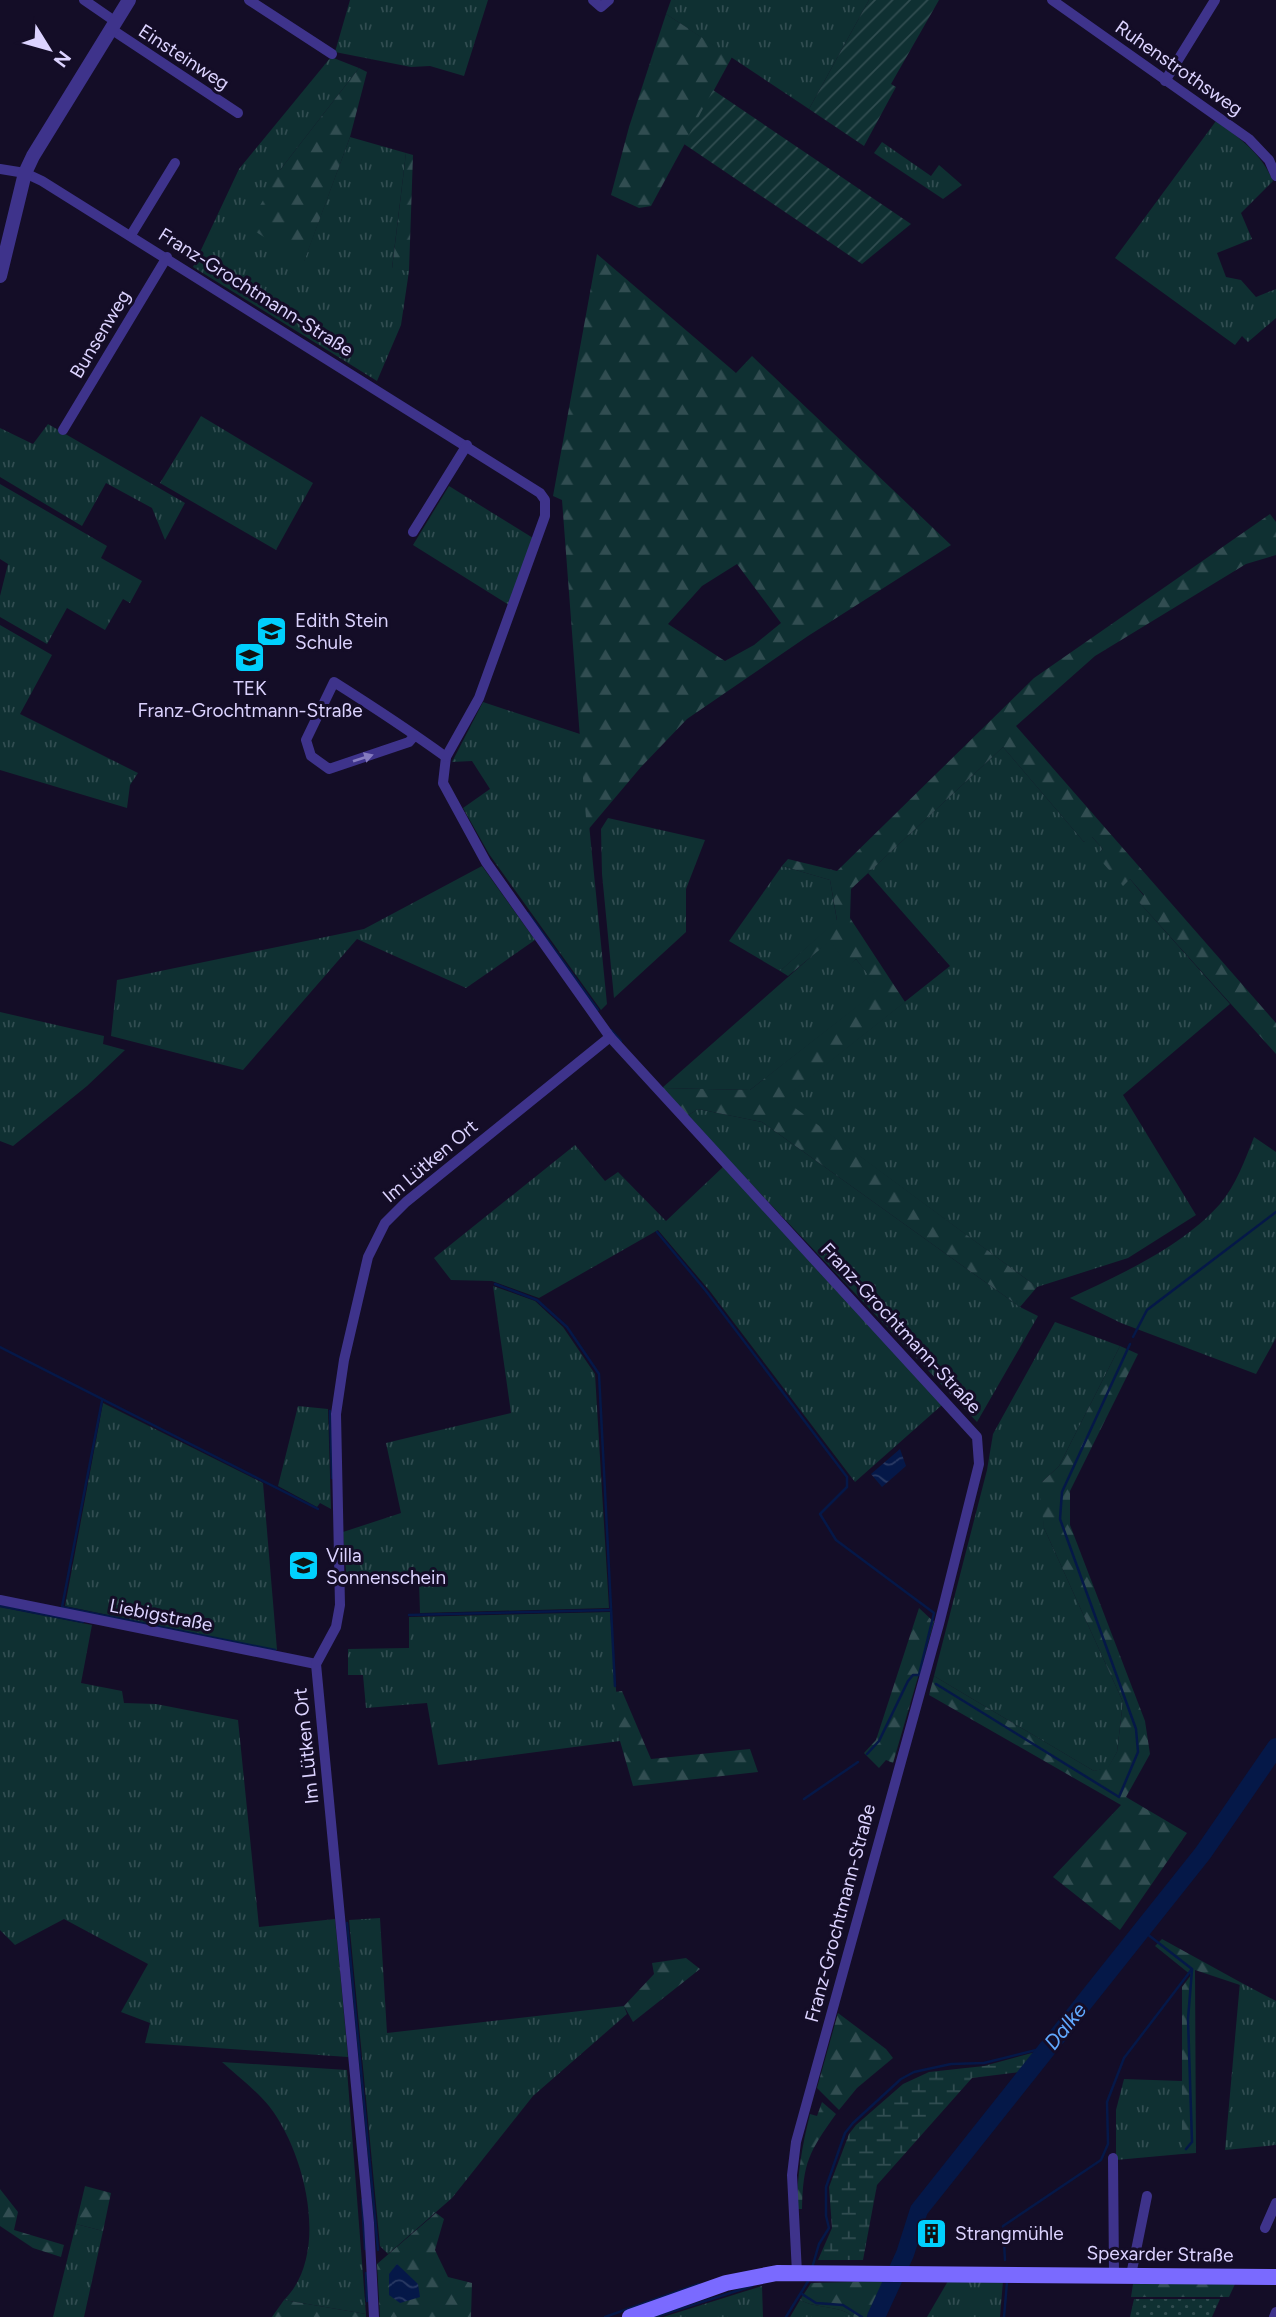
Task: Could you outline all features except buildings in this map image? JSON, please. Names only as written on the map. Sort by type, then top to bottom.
[{"type":"main road","name":"Spexarder Straße","points":[[630,2317],[743,2279],[799,2272],[1276,2277]]},
{"type":"street","name":"Einsteinweg","points":[[83,0],[113,26],[238,113]]},
{"type":"street","points":[[0,276],[25,173],[130,0]]},
{"type":"street","points":[[249,0],[332,54]]},
{"type":"street","points":[[593,0],[601,7],[609,0]]},
{"type":"street","name":"Ruhenstrothsweg","points":[[1052,0],[1255,145],[1269,160],[1276,176]]},
{"type":"street","points":[[1165,81],[1215,0]]},
{"type":"street","points":[[131,235],[176,163]]},
{"type":"street","points":[[0,169],[25,173]]},
{"type":"street","name":"Franz-Grochtmann-Straße","points":[[25,173],[167,257],[534,486],[545,500],[546,509],[479,698],[446,757],[443,783],[486,862],[610,1037],[977,1437],[981,1451],[939,1624],[796,2143],[792,2175],[799,2272]]},
{"type":"street","name":"Bunsenweg","points":[[62,430],[167,257]]},
{"type":"street","points":[[413,532],[467,445]]},
{"type":"street","points":[[415,735],[409,743],[329,769],[311,756],[306,740],[334,682],[415,735],[446,757]]},
{"type":"street","name":"Im Lütken Ort","points":[[374,2317],[369,2223],[316,1664],[336,1628],[340,1605],[336,1414],[350,1334],[374,1241],[385,1223],[406,1202],[610,1037]]},
{"type":"street","name":"Liebigstraße","points":[[0,1600],[316,1664]]},
{"type":"street","points":[[1113,2158],[1114,2274]]},
{"type":"street","points":[[1131,2275],[1147,2196]]},
{"type":"street","points":[[1265,2228],[1276,2203]]},
{"type":"street","points":[[1274,2317],[1276,2312]]},
{"type":"green space","points":[[350,0],[488,0],[464,76],[430,66],[411,67],[335,52]]},
{"type":"green space","points":[[671,0],[869,0],[809,109],[666,14]]},
{"type":"green space","points":[[869,0],[939,0],[891,84],[896,87],[864,146],[809,109]]},
{"type":"green space","points":[[666,14],[732,57],[651,206],[639,208],[611,195],[629,127]]},
{"type":"green space","points":[[331,57],[359,68],[280,170],[304,261],[350,137],[406,153],[392,268],[409,271],[401,325],[377,381],[193,267],[239,169]]},
{"type":"green space","points":[[359,68],[367,72],[350,137],[304,262],[248,227],[280,170]]},
{"type":"green space","points":[[713,90],[911,224],[862,264],[684,144]]},
{"type":"green space","points":[[1216,121],[1256,154],[1273,181],[1241,213],[1252,239],[1217,253],[1226,277],[1241,280],[1256,297],[1276,289],[1276,318],[1248,342],[1242,336],[1235,345],[1115,258]]},
{"type":"green space","points":[[882,142],[931,176],[939,165],[962,185],[943,199],[874,153]]},
{"type":"green space","points":[[406,153],[413,155],[409,271],[392,269]]},
{"type":"green space","points":[[597,254],[736,373],[752,356],[951,545],[808,636],[687,719],[641,767],[587,831],[562,500],[553,496]],"holes":[[[737,564],[781,623],[754,645],[725,661],[668,624],[702,586]]]},
{"type":"green space","points":[[201,416],[313,483],[276,550],[160,483]]},
{"type":"green space","points":[[48,424],[185,503],[165,540],[152,508],[106,483],[82,526],[0,477],[0,428],[33,444]]},
{"type":"green space","points":[[0,484],[107,546],[101,558],[142,581],[130,603],[123,599],[105,630],[67,608],[47,644],[0,617],[0,596],[8,564],[0,559]]},
{"type":"green space","points":[[449,486],[533,538],[509,605],[413,545]]},
{"type":"green space","points":[[1270,514],[1276,522],[1276,555],[1246,564],[1095,656],[1016,726],[1276,1023],[1276,1054],[1138,901],[1144,895],[1130,879],[1123,886],[1096,855],[1103,849],[1092,837],[1084,842],[1003,747],[851,889],[850,918],[905,1002],[783,1099],[1037,1287],[1020,1307],[762,1122],[698,1109],[687,1116],[662,1088],[750,1090],[879,989],[856,959],[848,967],[830,941],[788,976],[780,971],[837,920],[830,880],[782,866],[788,859],[837,871],[1034,678]]},
{"type":"green space","points":[[0,625],[52,655],[20,714],[138,773],[130,785],[127,808],[0,770]]},
{"type":"green space","points":[[483,702],[580,734],[607,1004],[601,1010],[489,854],[463,808],[490,789],[472,761],[452,762]]},
{"type":"green space","points":[[1003,747],[1084,842],[1091,836],[1103,849],[1097,855],[1123,885],[1130,879],[1144,896],[1139,902],[1230,1004],[1123,1095],[1196,1215],[1128,1258],[1037,1287],[782,1099],[950,966],[868,873]]},
{"type":"green space","points":[[608,818],[705,840],[686,889],[686,932],[614,998],[602,874],[601,829]]},
{"type":"green space","points":[[482,866],[535,940],[466,988],[357,939],[243,1070],[111,1036],[117,980],[364,929]]},
{"type":"green space","points":[[782,866],[830,880],[837,921],[780,971],[729,941]]},
{"type":"green space","points":[[830,940],[848,966],[856,959],[880,989],[750,1090],[662,1088]]},
{"type":"green space","points":[[0,1012],[104,1036],[103,1044],[125,1050],[87,1086],[13,1146],[0,1141]]},
{"type":"green space","points":[[698,1109],[762,1122],[1020,1307],[1038,1316],[977,1422],[687,1116]]},
{"type":"green space","points":[[1254,1137],[1276,1152],[1276,1338],[1256,1374],[1121,1323],[1070,1298],[1150,1258],[1205,1219],[1231,1189]]},
{"type":"green space","points":[[575,1145],[605,1181],[618,1172],[666,1221],[723,1167],[942,1405],[855,1482],[709,1290],[658,1230],[539,1298],[492,1281],[451,1280],[434,1258]]},
{"type":"green space","points":[[493,1286],[535,1301],[563,1327],[595,1374],[609,1608],[420,1613],[419,1582],[347,1584],[343,1532],[401,1513],[386,1443],[511,1413]]},
{"type":"green space","points":[[1055,1322],[1120,1346],[1059,1466],[1042,1482],[1044,1528],[1123,1702],[1117,1752],[1108,1768],[1094,1771],[934,1676],[987,1470],[993,1434]]},
{"type":"green space","points":[[1120,1346],[1138,1354],[1070,1491],[1070,1525],[1145,1721],[1150,1754],[1126,1797],[1187,1833],[1120,1930],[1053,1877],[1121,1805],[929,1695],[934,1676],[1094,1771],[1108,1767],[1117,1752],[1123,1702],[1044,1528],[1040,1494],[1042,1482],[1059,1466]]},
{"type":"green space","points":[[103,1403],[263,1483],[277,1650],[65,1606]]},
{"type":"green space","points":[[298,1406],[328,1409],[331,1509],[320,1503],[317,1507],[278,1486]]},
{"type":"green space","points":[[0,1607],[92,1625],[81,1683],[122,1691],[124,1703],[156,1704],[238,1720],[259,1927],[335,1919],[348,2057],[145,2043],[150,2023],[121,2012],[148,1964],[64,1919],[15,1945],[0,1930]]},
{"type":"green space","points":[[919,1608],[934,1622],[893,1763],[886,1760],[879,1768],[864,1753],[876,1740]]},
{"type":"green space","points":[[610,1612],[620,1741],[438,1765],[427,1703],[366,1708],[363,1675],[348,1675],[348,1649],[409,1648],[409,1617]]},
{"type":"green space","points":[[622,1691],[651,1759],[750,1749],[758,1772],[633,1786],[620,1741],[614,1692]]},
{"type":"green space","points":[[380,1918],[387,2033],[624,2006],[627,2014],[533,2096],[452,2198],[388,2254],[380,2246],[349,1920]]},
{"type":"green space","points":[[1162,1939],[1240,1982],[1240,1985],[1195,1970],[1196,2153],[1182,2154],[1182,1987],[1191,1975],[1155,1946]]},
{"type":"green space","points":[[686,1958],[700,1969],[633,2022],[624,2006],[654,1974],[652,1963]]},
{"type":"green space","points":[[1240,1982],[1276,2001],[1276,2145],[1225,2150]]},
{"type":"green space","points":[[838,2013],[886,2049],[893,2058],[857,2088],[839,2110],[817,2088]]},
{"type":"green space","points":[[1043,2050],[1029,2071],[972,2078],[877,2185],[863,2260],[818,2260],[832,2228],[829,2187],[849,2134],[856,2125],[903,2084],[929,2072],[984,2066]]},
{"type":"green space","points":[[222,2062],[347,2070],[366,2314],[284,2300],[298,2280],[307,2257],[308,2203],[302,2175],[282,2126],[269,2106]]},
{"type":"green space","points":[[1124,2079],[1182,2081],[1182,2154],[1116,2160],[1116,2110]]},
{"type":"green space","points":[[822,2102],[836,2114],[809,2158],[802,2209],[797,2209],[799,2172],[807,2126],[810,2114],[817,2116]]},
{"type":"green space","points":[[85,2186],[111,2193],[103,2231],[76,2224]]},
{"type":"green space","points":[[0,2189],[18,2212],[14,2230],[64,2245],[61,2257],[33,2248],[0,2226]]},
{"type":"green space","points":[[436,2213],[444,2219],[435,2250],[448,2277],[472,2283],[471,2317],[380,2317],[377,2264]]},
{"type":"green space","points":[[76,2224],[103,2231],[84,2317],[53,2317]]},
{"type":"green space","points":[[884,2281],[869,2317],[854,2317],[842,2311],[800,2300],[811,2283]]},
{"type":"green space","points":[[948,2281],[1003,2281],[1000,2317],[927,2317]]},
{"type":"green space","points":[[1133,2284],[1235,2284],[1229,2297],[1131,2297]]},
{"type":"green space","points":[[762,2286],[763,2317],[663,2317]]},
{"type":"green space","points":[[1134,2299],[1220,2299],[1212,2317],[1130,2317]]},
{"type":"green space","points":[[284,2300],[366,2314],[366,2317],[272,2317]]},
{"type":"green space","points":[[800,2300],[842,2311],[854,2317],[790,2317]]},
{"type":"water","points":[[900,1449],[906,1466],[882,1487],[871,1474]]},
{"type":"water","points":[[397,2264],[418,2284],[420,2297],[400,2303],[389,2295],[389,2274]]},
{"type":"waterway","points":[[528,913],[598,1010]]},
{"type":"waterway","points":[[611,1030],[621,1041]]},
{"type":"waterway","points":[[1133,1337],[1147,1310],[1276,1212]]},
{"type":"waterway","points":[[657,1232],[706,1291],[847,1477],[847,1487],[820,1514],[836,1540],[934,1613],[919,1675]]},
{"type":"waterway","points":[[495,1284],[537,1300],[567,1327],[599,1374],[615,1686]]},
{"type":"waterway","points":[[936,1684],[1119,1797],[1138,1752],[1136,1729],[1060,1519],[1062,1492],[1130,1344]]},
{"type":"waterway","points":[[0,1347],[318,1509]]},
{"type":"waterway","points":[[102,1401],[62,1607],[275,1650]]},
{"type":"waterway","points":[[330,1411],[332,1478]]},
{"type":"waterway","points":[[0,1606],[83,1622]]},
{"type":"waterway","points":[[409,1615],[611,1610]]},
{"type":"waterway","points":[[867,1754],[879,1741],[908,1681],[913,1675],[919,1675]]},
{"type":"waterway","name":"Dalke","points":[[876,2317],[905,2254],[919,2210],[1203,1853],[1276,1747]]},
{"type":"waterway","points":[[804,1799],[858,1762]]},
{"type":"waterway","points":[[347,1923],[378,2250]]},
{"type":"waterway","points":[[1005,2260],[1003,2226],[1101,2160],[1108,2144],[1107,2102],[1124,2058],[1192,1969],[1142,1930]]},
{"type":"waterway","points":[[1186,2149],[1192,2142],[1188,2019],[1192,1970]]},
{"type":"waterway","points":[[812,2268],[819,2244],[829,2228],[826,2216],[826,2187],[845,2133],[853,2123],[901,2079],[914,2072],[951,2064],[984,2063],[1052,2046]]},
{"type":"waterway","points":[[362,2200],[365,2249]]},
{"type":"waterway","points":[[366,2273],[367,2301]]},
{"type":"waterway","points":[[786,2317],[810,2278]]},
{"type":"waterway","points":[[1004,2317],[1007,2282]]},
{"type":"waterway","points":[[605,2317],[699,2284]]},
{"type":"waterway","points":[[655,2317],[752,2286]]},
{"type":"waterway","points":[[802,2294],[816,2303],[843,2305],[862,2317]]},
{"type":"place","name":"Edith Stein Schule","points":[[272,631]]},
{"type":"place","name":"TEK Franz-Grochtmann-Straße","points":[[250,657]]},
{"type":"place","name":"Villa Sonnenschein","points":[[303,1566]]},
{"type":"place","name":"Strangmühle","points":[[932,2233]]}]
